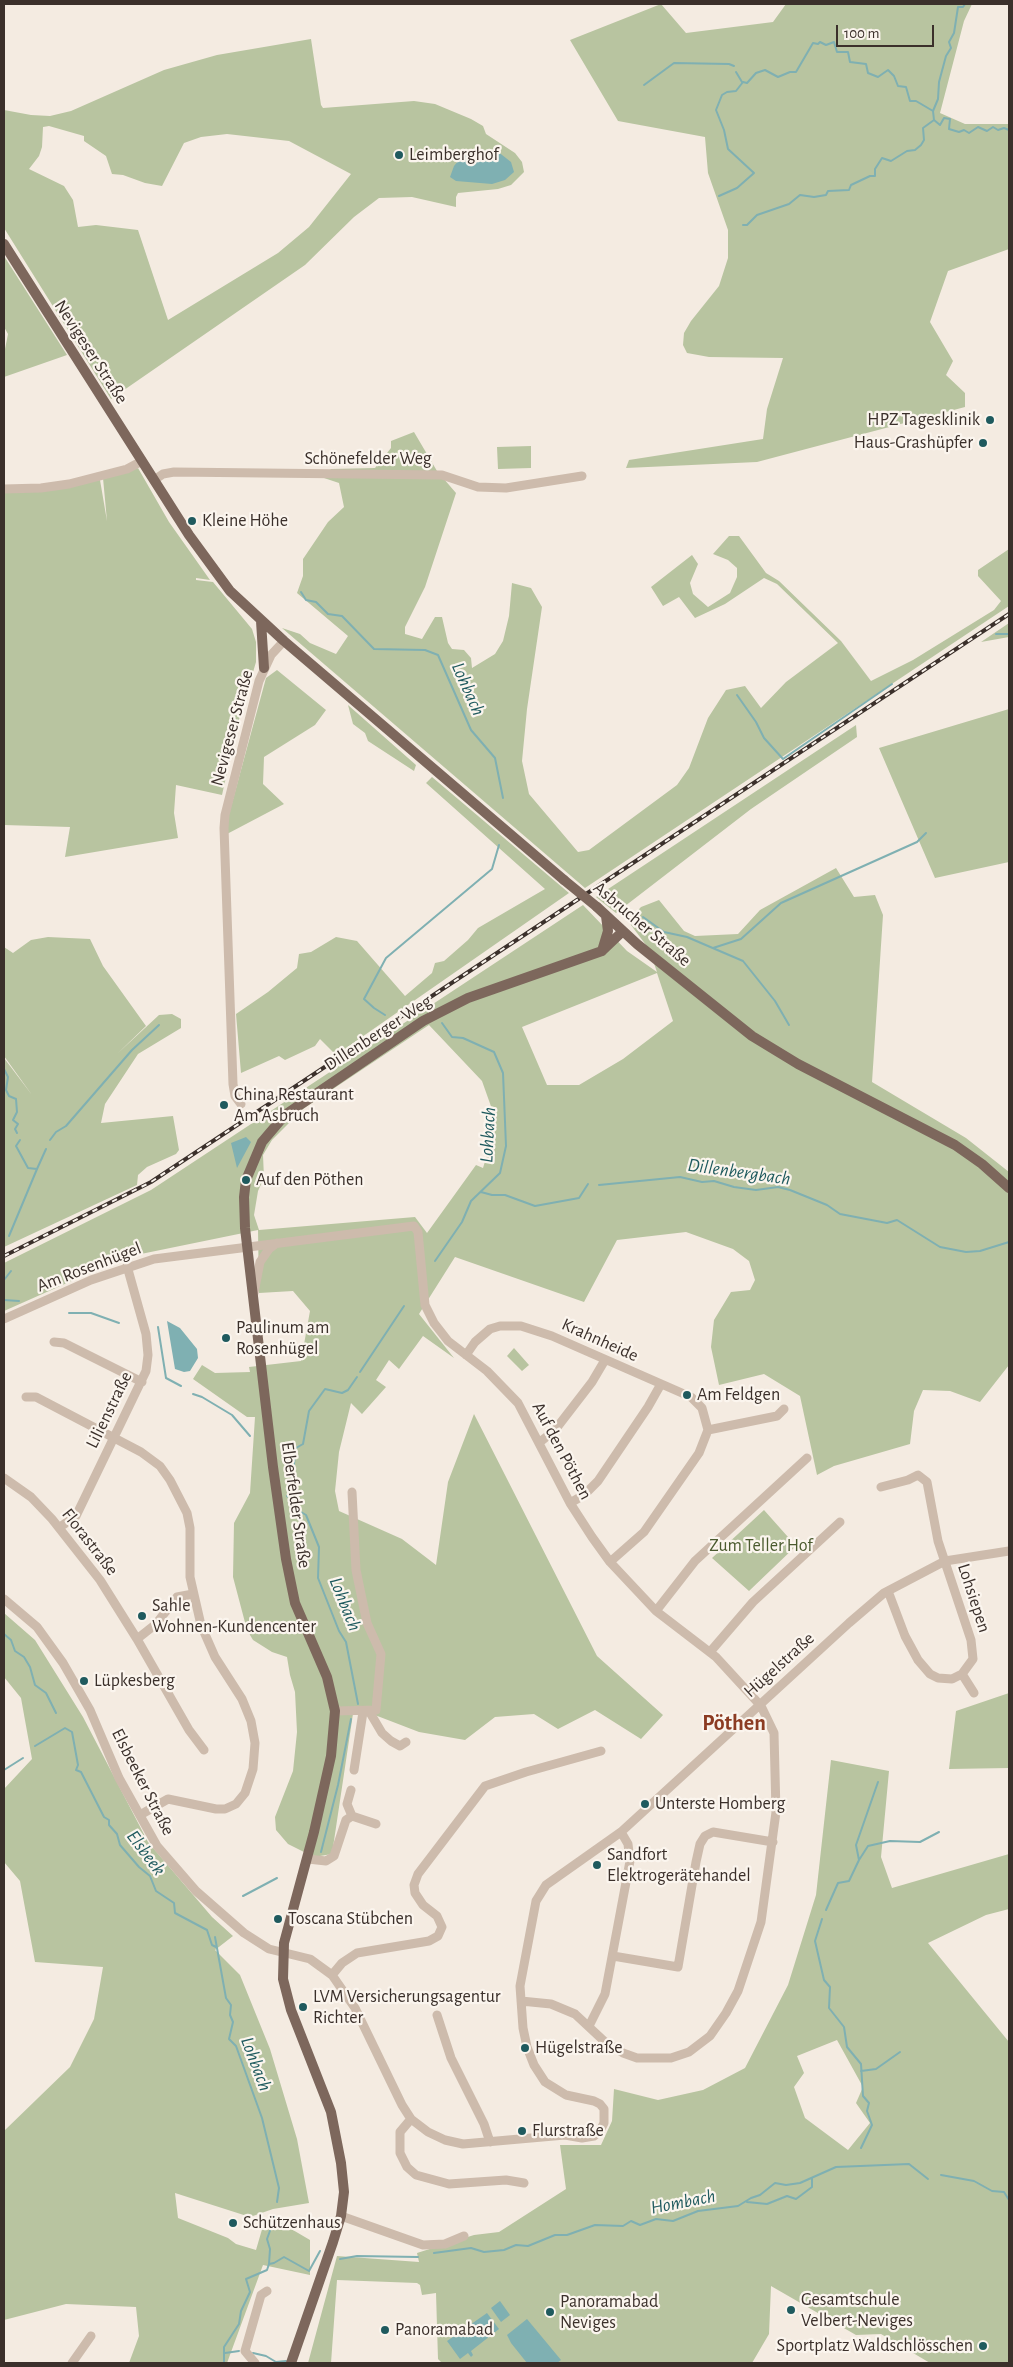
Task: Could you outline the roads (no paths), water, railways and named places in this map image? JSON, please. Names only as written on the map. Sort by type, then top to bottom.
[{"type":"main road","name":"Nevigeser Straße","points":[[4,244],[216,575],[261,621],[284,641]]},
{"type":"main road","points":[[261,621],[264,668]]},
{"type":"main road","name":"Asbrucher Straße","points":[[284,641],[597,907],[623,932],[724,1015],[760,1041],[798,1064],[955,1146],[982,1164],[1009,1188]]},
{"type":"main road","points":[[602,951],[608,931],[606,916]]},
{"type":"main road","name":"Dillenberger Weg","points":[[247,1246],[244,1213],[246,1180],[256,1153],[272,1129],[298,1105],[423,1021],[449,1006],[602,951],[623,932]]},
{"type":"main road","name":"Elberfelder Straße","points":[[247,1246],[273,1467],[286,1559],[296,1603],[326,1677],[334,1712],[331,1756],[308,1859],[283,1953],[283,1979],[291,2010],[331,2112],[343,2177],[341,2216],[291,2363]]},
{"type":"main road","name":"Elberfelder Straße","points":[[298,2363],[319,2294],[320,2282]]},
{"type":"street","points":[[4,489],[41,488],[69,484],[142,462]]},
{"type":"street","name":"Schönefelder Weg","points":[[154,480],[163,474],[174,472],[442,476],[478,488],[506,488],[582,476]]},
{"type":"street","name":"Nevigeser Straße","points":[[241,1104],[235,1096],[233,1084],[224,828],[227,806],[264,668],[271,654],[284,641]]},
{"type":"street","name":"Auf den Pöthen","points":[[247,1246],[414,1226],[418,1232],[425,1305],[434,1323],[448,1341],[506,1389],[518,1403],[540,1442],[570,1503],[610,1562],[656,1611],[710,1652],[761,1706],[774,1732],[776,1812],[761,1922],[747,1966],[726,2013],[710,2036],[689,2052],[671,2058],[652,2059],[623,2053],[604,2041],[575,2014],[551,2004],[521,2001]]},
{"type":"street","name":"Elberfelder Straße","points":[[253,1297],[260,1262],[269,1249],[279,1242]]},
{"type":"street","name":"Am Rosenhügel","points":[[4,1318],[127,1266],[163,1257],[247,1246]]},
{"type":"street","name":"Lilienstraße","points":[[60,1527],[76,1516],[142,1382],[148,1355],[146,1334],[127,1266]]},
{"type":"street","name":"Krahnheide","points":[[466,1355],[482,1335],[490,1329],[510,1325],[521,1326],[552,1336],[691,1397],[702,1408],[708,1430]]},
{"type":"street","points":[[54,1342],[64,1343],[142,1382]]},
{"type":"street","points":[[540,1442],[555,1430],[592,1382],[605,1360]]},
{"type":"street","points":[[570,1503],[584,1495],[598,1481],[648,1408],[661,1384]]},
{"type":"street","points":[[26,1397],[36,1398],[140,1452],[160,1466],[180,1494],[190,1528],[193,1594],[206,1640],[242,1698],[251,1721],[255,1743],[253,1769],[245,1793],[232,1806],[216,1809],[168,1799],[140,1816]]},
{"type":"street","points":[[610,1562],[634,1543],[654,1519],[699,1454],[708,1430],[777,1416],[784,1409]]},
{"type":"street","points":[[656,1611],[695,1561],[807,1458]]},
{"type":"street","name":"Lohsiepen","points":[[881,1487],[908,1480],[918,1475],[927,1482],[938,1541],[971,1640],[973,1659],[962,1674]]},
{"type":"street","name":"Florastraße","points":[[4,1478],[31,1497],[60,1527],[100,1580],[138,1639],[189,1730],[204,1750]]},
{"type":"street","points":[[334,1712],[376,1710],[381,1654],[367,1623],[356,1570],[352,1492]]},
{"type":"street","points":[[710,1652],[753,1602],[840,1522]]},
{"type":"street","name":"Hügelstraße","points":[[332,1975],[355,2008],[402,2105],[411,2119],[428,2132],[445,2140],[463,2144],[565,2135],[582,2138],[594,2136],[604,2123],[604,2109],[594,2101],[566,2095],[553,2088],[539,2074],[527,2047],[523,2028],[520,1986],[528,1933],[536,1901],[540,1893],[553,1879],[585,1860],[621,1832],[761,1706],[849,1623],[888,1591],[945,1561],[1009,1551]]},
{"type":"street","points":[[888,1591],[905,1636],[918,1660],[930,1674],[938,1678],[952,1679],[962,1674],[974,1692]]},
{"type":"street","points":[[138,1639],[156,1624],[177,1598],[193,1594]]},
{"type":"street","name":"Elsbeeker Straße","points":[[4,1599],[37,1627],[63,1663],[90,1710],[119,1778],[157,1846],[196,1891],[244,1933],[265,1947],[310,1960],[332,1975]]},
{"type":"street","points":[[366,1711],[382,1733],[391,1741],[400,1746],[406,1742]]},
{"type":"street","points":[[354,1770],[366,1711]]},
{"type":"street","points":[[332,1975],[342,1963],[357,1954],[429,1941],[438,1936],[442,1927],[436,1916],[423,1905],[415,1893],[414,1885],[418,1874],[485,1786],[526,1772],[601,1751]]},
{"type":"street","points":[[351,1790],[347,1804],[352,1816],[376,1824]]},
{"type":"street","points":[[308,1859],[326,1861],[334,1856],[346,1820],[352,1816]]},
{"type":"street","points":[[589,2026],[605,1994],[630,1861],[628,1844],[621,1832]]},
{"type":"street","points":[[613,1956],[678,1967],[696,1862],[700,1844],[705,1836],[714,1832],[773,1842]]},
{"type":"street","points":[[436,2015],[451,2058],[484,2124],[490,2142]]},
{"type":"street","points":[[411,2119],[400,2132],[400,2153],[407,2167],[416,2175],[449,2184],[506,2180],[524,2183]]},
{"type":"street","points":[[341,2216],[423,2245],[445,2244],[464,2236]]},
{"type":"street","points":[[255,2363],[245,2351],[261,2295],[266,2291]]},
{"type":"street","points":[[72,2363],[91,2336]]},
{"type":"water","points":[[472,150],[497,151],[511,162],[514,172],[505,180],[492,184],[456,181],[450,177],[454,166],[464,154]]},
{"type":"water","points":[[246,1137],[251,1142],[237,1168],[231,1143]]},
{"type":"water","points":[[167,1321],[180,1328],[197,1349],[198,1358],[190,1371],[184,1372],[175,1369]]},
{"type":"water","points":[[500,2301],[510,2315],[501,2322],[491,2308]]},
{"type":"water","points":[[487,2313],[499,2329],[471,2351],[473,2355],[471,2357],[468,2353],[460,2359],[447,2341]]},
{"type":"water","points":[[527,2319],[561,2360],[557,2363],[527,2363],[507,2335]]},
{"type":"waterway","points":[[965,4],[963,7],[958,7],[954,33],[949,42],[951,48],[946,56],[939,82],[938,99],[933,111],[934,120],[940,125],[944,118],[950,119],[949,129],[959,132],[964,130],[969,133],[978,127],[987,131],[993,127],[998,130],[1004,128],[1009,130]]},
{"type":"waterway","points":[[743,82],[747,83],[756,73],[765,70],[778,77],[790,72],[796,72],[813,43],[818,44],[820,42],[826,45],[834,42],[837,52],[848,52],[850,62],[866,64],[868,73],[878,77],[888,70],[894,76],[898,86],[906,87],[910,101],[916,101],[933,111]]},
{"type":"waterway","points":[[644,85],[674,63],[729,64],[734,66]]},
{"type":"waterway","points":[[736,72],[742,82]]},
{"type":"waterway","points":[[719,196],[737,188],[754,173],[728,149],[724,130],[716,110],[722,95],[727,92],[736,91],[743,82]]},
{"type":"waterway","points":[[743,225],[747,225],[757,215],[789,204],[800,195],[814,197],[826,195],[828,191],[849,190],[851,185],[870,176],[875,176],[875,169],[882,158],[891,161],[907,151],[915,150],[921,145],[924,140],[923,128],[934,120]]},
{"type":"waterway","name":"Lohbach","points":[[301,592],[306,600],[316,602],[328,614],[342,616],[374,649],[425,650],[438,655],[471,730],[495,758],[503,798]]},
{"type":"waterway","points":[[996,634],[1009,634]]},
{"type":"waterway","points":[[737,695],[756,722],[764,738],[783,759],[892,684]]},
{"type":"waterway","points":[[713,948],[741,939],[781,903],[917,842],[926,833]]},
{"type":"waterway","name":"Lohbach","points":[[385,1015],[364,999],[386,958],[492,869],[499,845]]},
{"type":"waterway","points":[[643,917],[664,932],[687,937],[743,961],[775,1001],[789,1025]]},
{"type":"waterway","name":"Lohbach","points":[[435,1261],[462,1222],[471,1201],[500,1173],[506,1146],[503,1073],[494,1052],[463,1038],[452,1037],[442,1023]]},
{"type":"waterway","points":[[50,1140],[56,1132],[66,1126],[132,1050],[159,1025]]},
{"type":"waterway","points":[[4,1069],[8,1077],[6,1090],[9,1096],[16,1099],[17,1112],[13,1120],[18,1124],[15,1129],[17,1133]]},
{"type":"waterway","points":[[9,1236],[37,1169],[28,1168],[16,1146],[20,1140]]},
{"type":"waterway","points":[[37,1169],[46,1149]]},
{"type":"waterway","name":"Dillenbergbach","points":[[599,1185],[680,1177],[702,1182],[714,1181],[734,1187],[756,1190],[778,1187],[827,1205],[840,1214],[887,1223],[897,1220],[940,1247],[966,1252],[980,1251],[1009,1242]]},
{"type":"waterway","name":"Dillenbergbach","points":[[481,1192],[492,1195],[505,1195],[535,1206],[579,1198],[588,1184]]},
{"type":"waterway","points":[[4,1280],[11,1271]]},
{"type":"waterway","points":[[4,1300],[19,1301]]},
{"type":"waterway","name":"Lohbach","points":[[360,1372],[404,1306]]},
{"type":"waterway","points":[[69,1313],[91,1313],[119,1323]]},
{"type":"waterway","points":[[158,1327],[166,1378],[181,1386]]},
{"type":"waterway","name":"Lohbach","points":[[357,1377],[348,1390],[342,1393],[325,1389],[309,1411],[303,1444],[296,1448],[291,1486],[301,1512],[306,1515],[319,1547],[318,1578],[339,1631],[346,1642],[358,1704]]},
{"type":"waterway","points":[[193,1394],[202,1397],[232,1415],[250,1436]]},
{"type":"waterway","name":"Lohbach","points":[[287,1496],[296,1500]]},
{"type":"waterway","name":"Elsbeek","points":[[4,1634],[11,1640],[15,1651],[24,1657],[30,1667],[35,1685],[46,1693],[56,1713]]},
{"type":"waterway","name":"Lohbach","points":[[321,1852],[338,1785],[351,1719]]},
{"type":"waterway","name":"Elsbeek","points":[[35,1746],[65,1728],[72,1732],[78,1765],[76,1770],[81,1772],[104,1817],[109,1820],[109,1825],[117,1834],[120,1845],[139,1867],[150,1876],[156,1891],[174,1903],[175,1913],[207,1930],[212,1945],[216,1947]]},
{"type":"waterway","points":[[4,1770],[23,1758]]},
{"type":"waterway","name":"Lohsiepen","points":[[826,1910],[838,1883],[849,1881],[859,1860],[856,1845],[878,1782]]},
{"type":"waterway","name":"Lohsiepen","points":[[859,1860],[868,1846],[890,1841],[920,1842],[939,1832]]},
{"type":"waterway","name":"Lohbach","points":[[243,1896],[277,1878]]},
{"type":"waterway","name":"Lohsiepen","points":[[822,1919],[815,1941],[824,1980],[830,1987],[829,2008],[844,2027],[847,2047],[861,2064],[863,2096],[869,2103],[867,2111],[872,2125],[861,2148]]},
{"type":"waterway","name":"Lohbach","points":[[215,1937],[226,1998],[231,2005],[230,2015],[233,2022],[229,2039],[236,2046],[262,2118],[279,2188],[277,2202]]},
{"type":"waterway","name":"Lohsiepen","points":[[861,2071],[876,2069],[900,2052]]},
{"type":"waterway","name":"Hombach","points":[[434,2253],[471,2248],[484,2252],[504,2250],[516,2245],[528,2246],[555,2235],[567,2235],[595,2225],[623,2226],[631,2221],[640,2225],[656,2219],[673,2221],[698,2211],[738,2206],[760,2195],[775,2183],[786,2185],[800,2183],[836,2167],[909,2164],[928,2179]]},
{"type":"waterway","name":"Hombach","points":[[941,2175],[974,2181],[992,2191],[1004,2192],[1009,2200]]},
{"type":"waterway","points":[[747,2202],[767,2204],[787,2196],[796,2199],[812,2187],[812,2178]]},
{"type":"waterway","name":"Lohbach","points":[[224,2363],[224,2347],[239,2324],[241,2311],[250,2292],[246,2279],[267,2270],[270,2249],[267,2239],[275,2217]]},
{"type":"waterway","name":"Hombach","points":[[269,2264],[284,2257],[309,2271],[320,2251]]},
{"type":"waterway","name":"Hombach","points":[[340,2259],[357,2256],[418,2257]]},
{"type":"waterway","points":[[225,2353],[239,2351]]},
{"type":"waterway","points":[[253,2353],[266,2356],[276,2362],[286,2361]]},
{"type":"railway","points":[[4,1256],[151,1182],[1009,614]]},
{"type":"place","name":"Leimberghof","points":[[399,155]]},
{"type":"place","name":"HPZ Tagesklinik","points":[[990,420]]},
{"type":"place","name":"Haus-Grashüpfer","points":[[983,443]]},
{"type":"place","name":"Kleine Höhe","points":[[192,521]]},
{"type":"place","name":"China Restaurant Am Asbruch","points":[[224,1105]]},
{"type":"place","name":"Auf den Pöthen","points":[[246,1180]]},
{"type":"place","name":"Paulinum am Rosenhügel","points":[[226,1338]]},
{"type":"place","name":"Am Feldgen","points":[[687,1395]]},
{"type":"place","name":"Sahle Wohnen-Kundencenter","points":[[142,1616]]},
{"type":"place","name":"Lüpkesberg","points":[[84,1681]]},
{"type":"place","name":"Unterste Homberg","points":[[645,1804]]},
{"type":"place","name":"Sandfort Elektrogerätehandel","points":[[597,1865]]},
{"type":"place","name":"Toscana Stübchen","points":[[278,1919]]},
{"type":"place","name":"LVM Versicherungsagentur Richter","points":[[303,2007]]},
{"type":"place","name":"Hügelstraße","points":[[525,2048]]},
{"type":"place","name":"Flurstraße","points":[[522,2131]]},
{"type":"place","name":"Schützenhaus","points":[[233,2223]]},
{"type":"place","name":"Gesamtschule Velbert-Neviges","points":[[791,2310]]},
{"type":"place","name":"Panoramabad Neviges","points":[[550,2312]]},
{"type":"place","name":"Panoramabad","points":[[385,2330]]},
{"type":"place","name":"Sportplatz Waldschlösschen","points":[[983,2346]]},
{"type":"district","name":"Pöthen","points":[[734,1723]]},
{"type":"park label","name":"Zum Teller Hof","points":[[761,1546]]}]
